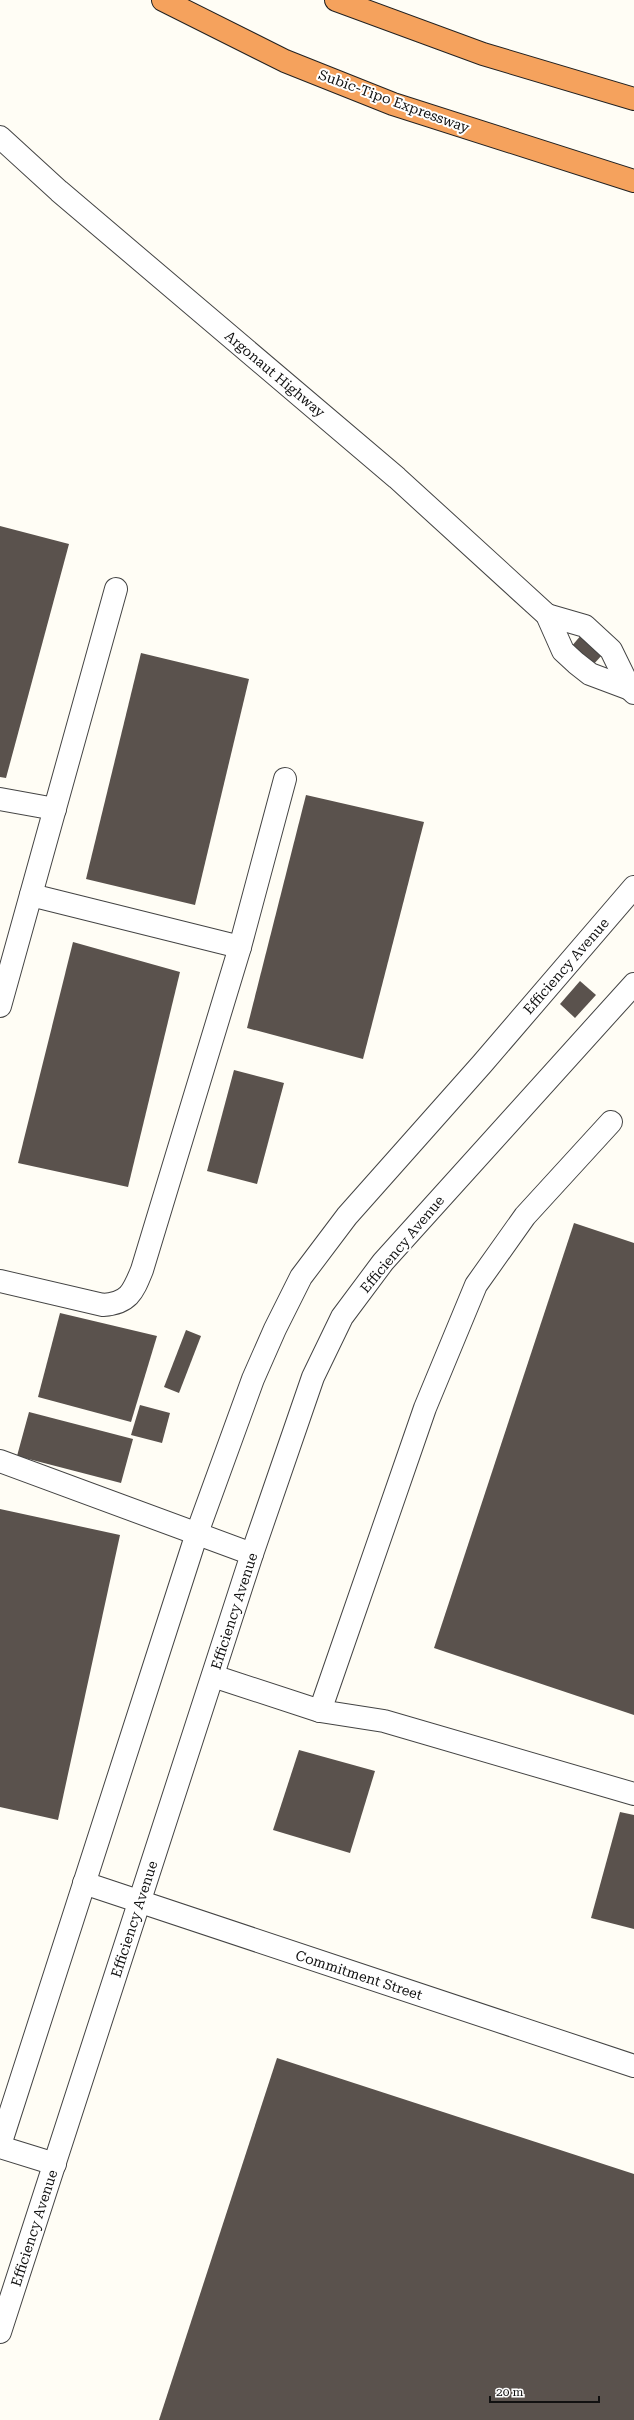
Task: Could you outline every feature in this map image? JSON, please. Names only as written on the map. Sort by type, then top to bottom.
[{"type":"highway","name":"Subic-Tipo Expressway","points":[[163,0],[285,60],[393,104],[634,181]]},
{"type":"highway","points":[[336,0],[483,54],[634,99]]},
{"type":"street","name":"Argonaut Highway","points":[[0,137],[59,191],[397,478],[548,615],[563,651],[576,663],[590,674],[632,691]]},
{"type":"street","points":[[0,1006],[116,589]]},
{"type":"street","name":"Argonaut Highway","points":[[548,615],[585,626],[611,650],[632,691]]},
{"type":"street","points":[[0,1281],[103,1305],[117,1304],[127,1298],[135,1287],[142,1270],[240,947],[285,778]]},
{"type":"street","points":[[0,799],[55,809]]},
{"type":"street","name":"Efficiency Avenue","points":[[0,2146],[198,1533],[252,1379],[275,1329],[302,1277],[347,1216],[482,1064],[634,887]]},
{"type":"street","points":[[31,895],[240,947]]},
{"type":"street","name":"Efficiency Avenue","points":[[0,2332],[252,1554],[313,1377],[342,1317],[383,1262],[634,984]]},
{"type":"street","points":[[320,1711],[425,1408],[476,1285],[525,1216],[611,1122]]},
{"type":"street","points":[[0,1461],[252,1554]]},
{"type":"street","points":[[213,1676],[320,1711],[384,1721],[634,1794]]},
{"type":"street","name":"Commitment Street","points":[[84,1883],[634,2066]]},
{"type":"street","points":[[0,2146],[55,2164]]},
{"type":"building","points":[[0,526],[69,544],[6,778],[0,777]]},
{"type":"building","points":[[582,634],[603,654],[592,666],[571,647]]},
{"type":"building","points":[[141,653],[249,679],[195,905],[86,879]]},
{"type":"building","points":[[306,795],[424,822],[363,1059],[247,1028]]},
{"type":"building","points":[[73,942],[180,972],[128,1187],[18,1163]]},
{"type":"building","points":[[580,981],[596,995],[575,1018],[560,1004]]},
{"type":"building","points":[[234,1070],[284,1083],[257,1184],[207,1171]]},
{"type":"building","points":[[574,1223],[634,1243],[634,1715],[434,1648]]},
{"type":"building","points":[[60,1313],[157,1336],[131,1422],[38,1397]]},
{"type":"building","points":[[186,1330],[201,1336],[179,1393],[164,1387]]},
{"type":"building","points":[[140,1405],[170,1413],[162,1443],[131,1435]]},
{"type":"building","points":[[29,1412],[133,1439],[121,1483],[17,1456]]},
{"type":"building","points":[[0,1509],[120,1535],[58,1820],[0,1807]]},
{"type":"building","points":[[299,1750],[375,1771],[350,1853],[273,1830]]},
{"type":"building","points":[[620,1812],[634,1815],[634,1929],[591,1918]]},
{"type":"building","points":[[277,2058],[634,2174],[634,2420],[159,2420]]}]
